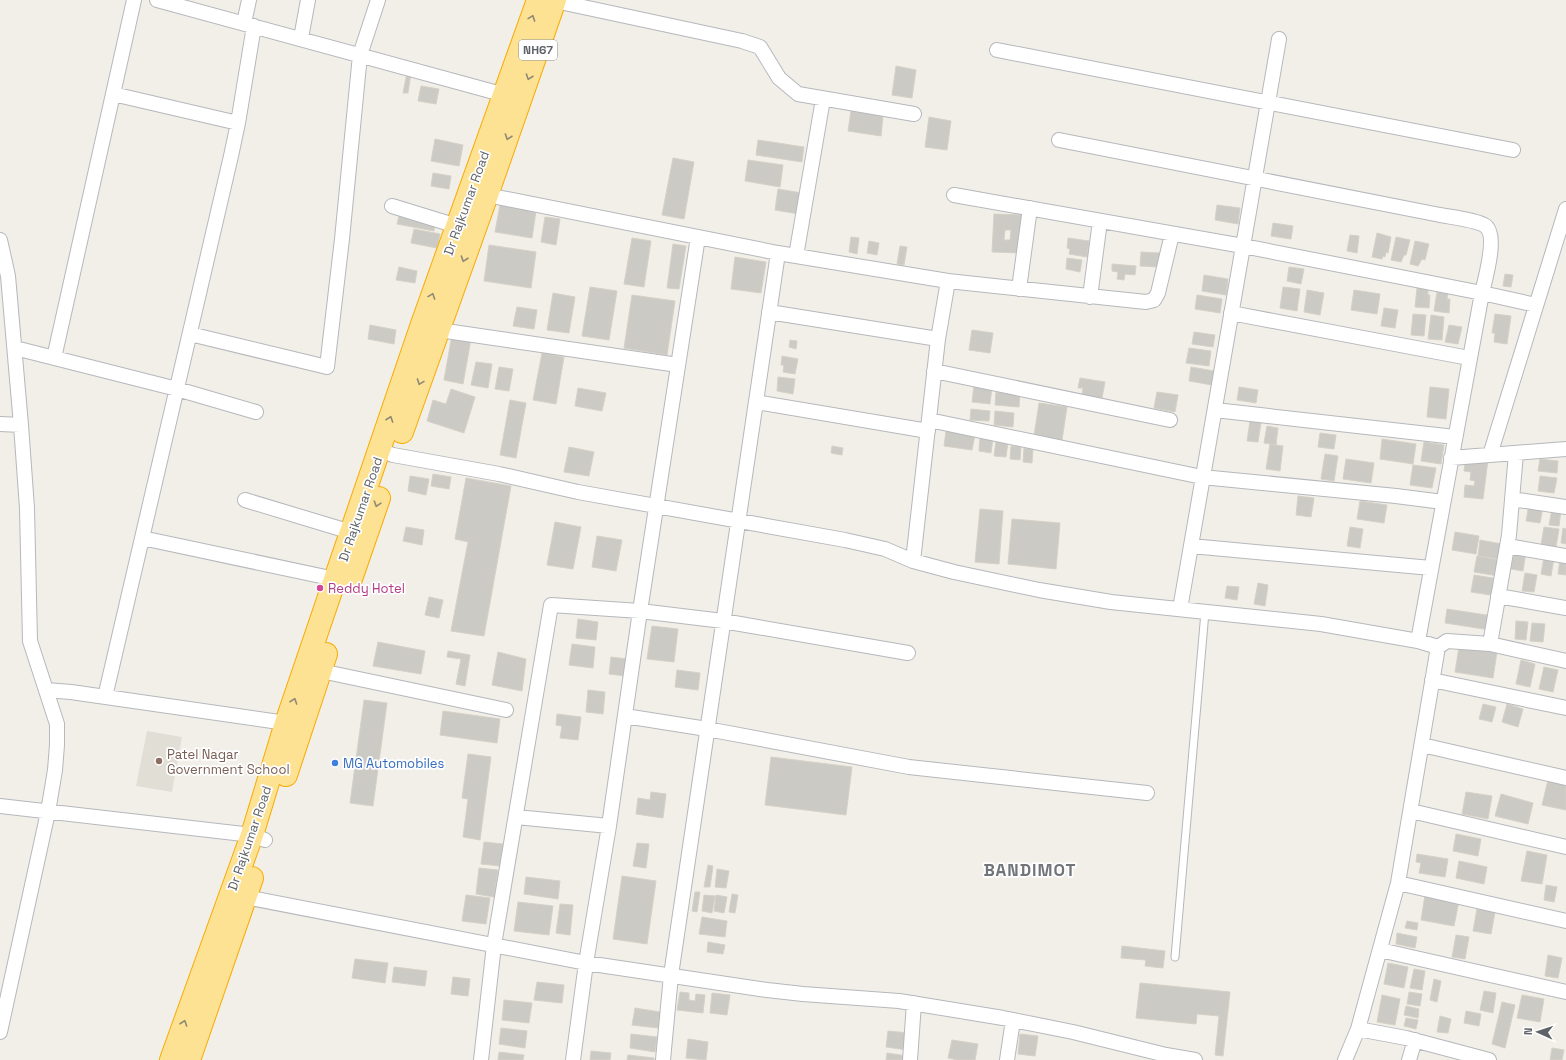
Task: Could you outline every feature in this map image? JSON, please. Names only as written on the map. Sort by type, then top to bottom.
[{"type":"highway","name":"NH67","points":[[513,97],[538,0]]},
{"type":"highway","name":"NH67","points":[[513,97],[555,0]]},
{"type":"highway","name":"Dr Rajkumar Road","points":[[189,1060],[245,897],[286,723],[351,532],[387,453],[439,330],[487,195],[513,97]]},
{"type":"highway","name":"Dr Rajkumar Road","points":[[172,1060],[258,838],[320,671],[457,226],[513,97]]},
{"type":"street","points":[[54,358],[134,0]]},
{"type":"street","points":[[157,0],[513,97]]},
{"type":"street","points":[[105,697],[238,123],[249,25],[249,0]]},
{"type":"street","points":[[301,38],[308,0]]},
{"type":"street","points":[[190,334],[327,367],[342,239],[360,55],[378,0]]},
{"type":"street","points":[[555,0],[742,41],[760,47],[779,78],[798,94],[914,114]]},
{"type":"street","points":[[1180,609],[1279,39]]},
{"type":"street","points":[[996,50],[1513,150]]},
{"type":"street","points":[[113,94],[238,123]]},
{"type":"street","points":[[796,256],[823,98]]},
{"type":"street","points":[[1059,140],[1427,212],[1485,226],[1491,232],[1492,244],[1469,358],[1418,641]]},
{"type":"street","points":[[487,195],[778,253],[948,281],[1146,302],[1154,300],[1158,293],[1172,234]]},
{"type":"street","points":[[954,195],[1243,246],[1536,305]]},
{"type":"street","points":[[392,206],[457,226]]},
{"type":"street","points":[[1019,289],[1030,208]]},
{"type":"street","points":[[1490,455],[1566,209]]},
{"type":"street","points":[[1090,297],[1100,221]]},
{"type":"street","points":[[574,1060],[586,963],[610,826],[640,611],[698,237]]},
{"type":"street","points":[[0,240],[8,276],[21,425],[27,508],[30,641],[57,724],[57,745],[48,812],[0,1032]]},
{"type":"street","points":[[663,1060],[670,976],[778,253]]},
{"type":"street","points":[[914,561],[934,371],[948,281]]},
{"type":"street","points":[[769,312],[938,339]]},
{"type":"street","points":[[1231,313],[1469,358]]},
{"type":"street","points":[[439,330],[678,365]]},
{"type":"street","points":[[15,348],[177,389],[256,412]]},
{"type":"street","points":[[934,371],[1170,420]]},
{"type":"street","points":[[756,402],[929,426],[1202,477],[1443,502]]},
{"type":"street","points":[[1215,410],[1455,437]]},
{"type":"street","points":[[0,424],[21,425]]},
{"type":"street","points":[[1451,458],[1566,449]]},
{"type":"street","points":[[387,453],[499,474],[578,492],[845,540],[885,550],[914,561],[954,572],[1039,590],[1111,602],[1321,624],[1418,641],[1438,647],[1447,642],[1490,644],[1566,660]]},
{"type":"street","points":[[1490,644],[1507,546],[1516,453]]},
{"type":"street","points":[[1512,499],[1566,507]]},
{"type":"street","points":[[245,500],[351,532]]},
{"type":"street","points":[[142,538],[336,579]]},
{"type":"street","points":[[1191,546],[1431,568]]},
{"type":"street","points":[[1507,546],[1566,556]]},
{"type":"street","points":[[1498,596],[1566,608]]},
{"type":"street","points":[[481,1060],[494,946],[551,605],[640,611],[723,621],[908,653]]},
{"type":"street","points":[[1346,1060],[1358,1029],[1398,883],[1438,647]]},
{"type":"street","points":[[320,671],[506,710]]},
{"type":"street","points":[[1432,680],[1566,708]]},
{"type":"street","points":[[46,690],[71,692],[286,723]]},
{"type":"street","points":[[625,716],[707,729],[909,767],[1147,793]]},
{"type":"street","points":[[1422,745],[1566,778]]},
{"type":"street","points":[[0,806],[258,838]]},
{"type":"street","points":[[1411,811],[1566,847]]},
{"type":"street","points":[[516,817],[610,826]]},
{"type":"street","points":[[1398,883],[1566,921]]},
{"type":"street","points":[[245,897],[586,963],[796,993],[914,1003],[1013,1020],[1073,1032],[1143,1055],[1194,1060]]},
{"type":"street","points":[[1380,950],[1566,992]]},
{"type":"street","points":[[910,1060],[914,1003]]},
{"type":"street","points":[[1007,1060],[1013,1020]]},
{"type":"street","points":[[1358,1029],[1415,1040],[1471,1058],[1489,1060]]},
{"type":"street","points":[[1409,1060],[1415,1040]]},
{"type":"lane","points":[[1175,957],[1205,612]]},
{"type":"shaded area","name":"Patel Nagar Government School","points":[[147,731],[182,737],[172,792],[136,786]]},
{"type":"building","points":[[896,66],[916,70],[912,98],[892,95]]},
{"type":"building","points":[[407,73],[411,73],[408,93],[403,93]]},
{"type":"building","points":[[421,86],[439,89],[436,104],[418,101]]},
{"type":"building","points":[[851,111],[883,116],[881,136],[848,131]]},
{"type":"building","points":[[929,117],[951,121],[947,150],[925,147]]},
{"type":"building","points":[[435,139],[463,145],[459,166],[431,161]]},
{"type":"building","points":[[758,140],[804,147],[802,162],[756,155]]},
{"type":"building","points":[[673,158],[694,162],[684,219],[662,215]]},
{"type":"building","points":[[748,160],[783,165],[780,187],[745,181]]},
{"type":"building","points":[[433,173],[451,176],[449,189],[431,186]]},
{"type":"building","points":[[778,189],[802,193],[799,214],[775,210]]},
{"type":"building","points":[[500,205],[536,211],[532,238],[495,232]]},
{"type":"building","points":[[1217,205],[1240,208],[1238,224],[1215,220]]},
{"type":"building","points":[[994,214],[1023,215],[1021,253],[992,252]],"holes":[[[1005,230],[1011,230],[1010,240],[1004,240]]]},
{"type":"building","points":[[399,216],[435,223],[434,231],[397,224]]},
{"type":"building","points":[[545,217],[560,219],[556,245],[541,242]]},
{"type":"building","points":[[1273,223],[1293,226],[1291,239],[1271,236]]},
{"type":"building","points":[[414,229],[440,234],[437,248],[411,243]]},
{"type":"building","points":[[1377,233],[1391,237],[1388,253],[1386,252],[1385,257],[1383,256],[1382,259],[1372,257]]},
{"type":"building","points":[[1350,235],[1359,236],[1357,253],[1347,251]]},
{"type":"building","points":[[851,237],[859,238],[857,254],[849,252]]},
{"type":"building","points":[[1396,237],[1410,240],[1406,255],[1404,255],[1401,262],[1391,260]]},
{"type":"building","points":[[632,238],[651,241],[644,287],[624,284]]},
{"type":"building","points":[[1068,238],[1089,241],[1087,257],[1069,254],[1070,249],[1067,248]]},
{"type":"building","points":[[869,241],[879,243],[877,255],[867,253]]},
{"type":"building","points":[[1415,241],[1429,244],[1425,260],[1422,259],[1418,266],[1410,264]]},
{"type":"building","points":[[673,244],[686,246],[679,289],[667,288]]},
{"type":"building","points":[[489,245],[536,252],[531,288],[484,281]]},
{"type":"building","points":[[900,246],[907,247],[904,265],[897,264]]},
{"type":"building","points":[[1141,252],[1160,253],[1159,267],[1140,266]]},
{"type":"building","points":[[735,257],[766,262],[761,293],[731,289]]},
{"type":"building","points":[[1067,258],[1082,260],[1080,272],[1066,269]]},
{"type":"building","points":[[1112,264],[1136,266],[1135,275],[1125,274],[1124,280],[1117,279],[1118,272],[1112,271]]},
{"type":"building","points":[[399,267],[417,271],[415,283],[396,280]]},
{"type":"building","points":[[1289,267],[1304,269],[1301,284],[1287,281]]},
{"type":"building","points":[[1505,274],[1513,275],[1511,287],[1503,286]]},
{"type":"building","points":[[1204,275],[1228,279],[1226,295],[1202,291]]},
{"type":"building","points":[[590,287],[617,291],[609,340],[582,336]]},
{"type":"building","points":[[1283,287],[1300,289],[1297,311],[1280,308]]},
{"type":"building","points":[[1417,288],[1428,289],[1428,295],[1430,295],[1429,308],[1415,307]]},
{"type":"building","points":[[1307,290],[1324,293],[1320,315],[1304,312]]},
{"type":"building","points":[[1354,290],[1380,294],[1377,314],[1351,310]]},
{"type":"building","points":[[1437,292],[1448,293],[1447,299],[1450,299],[1449,313],[1434,311]]},
{"type":"building","points":[[553,293],[575,297],[569,333],[547,330]]},
{"type":"building","points":[[632,295],[675,301],[667,355],[624,348]]},
{"type":"building","points":[[1197,295],[1222,299],[1220,313],[1195,309]]},
{"type":"building","points":[[517,307],[537,310],[534,329],[513,326]]},
{"type":"building","points":[[1384,308],[1398,310],[1395,328],[1381,326]]},
{"type":"building","points":[[1413,314],[1426,315],[1424,336],[1411,335]]},
{"type":"building","points":[[1495,314],[1511,316],[1507,344],[1494,342],[1495,333],[1492,333]]},
{"type":"building","points":[[1431,315],[1444,317],[1442,340],[1428,339]]},
{"type":"building","points":[[370,325],[396,330],[394,344],[368,339]]},
{"type":"building","points":[[1449,325],[1462,327],[1458,344],[1445,342]]},
{"type":"building","points":[[972,330],[993,333],[990,353],[969,350]]},
{"type":"building","points":[[1194,332],[1215,335],[1213,347],[1192,344]]},
{"type":"building","points":[[452,335],[471,339],[463,384],[444,380]]},
{"type":"building","points":[[790,340],[797,341],[796,349],[789,347]]},
{"type":"building","points":[[1189,348],[1211,351],[1209,366],[1186,363]]},
{"type":"building","points":[[542,353],[564,357],[556,404],[533,400]]},
{"type":"building","points":[[782,356],[798,359],[795,374],[783,372],[784,365],[781,365]]},
{"type":"building","points":[[476,362],[492,364],[488,388],[471,385]]},
{"type":"building","points":[[499,367],[513,369],[509,391],[495,389]]},
{"type":"building","points":[[1191,367],[1214,371],[1212,385],[1189,381]]},
{"type":"building","points":[[778,377],[795,379],[793,394],[777,391]]},
{"type":"building","points":[[1080,378],[1105,382],[1102,398],[1082,395],[1083,388],[1078,388]]},
{"type":"building","points":[[974,385],[992,387],[990,404],[972,402]]},
{"type":"building","points":[[1239,387],[1258,390],[1256,403],[1237,400]]},
{"type":"building","points":[[1430,387],[1449,389],[1446,419],[1427,417]]},
{"type":"building","points":[[578,388],[606,393],[602,411],[575,406]]},
{"type":"building","points":[[451,389],[475,397],[464,433],[427,421],[433,400],[446,404]]},
{"type":"building","points":[[996,392],[1020,394],[1019,407],[995,405]]},
{"type":"building","points":[[1157,392],[1178,395],[1175,412],[1154,408]]},
{"type":"building","points":[[510,400],[526,403],[516,458],[500,455]]},
{"type":"building","points":[[1039,403],[1067,407],[1062,440],[1034,436]]},
{"type":"building","points":[[971,409],[990,411],[989,421],[970,420]]},
{"type":"building","points":[[995,411],[1014,413],[1013,427],[994,425]]},
{"type":"building","points":[[1250,421],[1261,423],[1258,442],[1247,441]]},
{"type":"building","points":[[1267,426],[1278,428],[1276,445],[1264,443]]},
{"type":"building","points":[[946,431],[975,435],[972,450],[944,446]]},
{"type":"building","points":[[1320,433],[1336,435],[1334,449],[1318,447]]},
{"type":"building","points":[[980,437],[993,438],[991,453],[979,451]]},
{"type":"building","points":[[1382,439],[1416,444],[1413,464],[1380,459]]},
{"type":"building","points":[[996,441],[1008,442],[1006,457],[994,456]]},
{"type":"building","points":[[1424,442],[1444,445],[1441,464],[1421,461]]},
{"type":"building","points":[[1270,444],[1283,446],[1280,471],[1266,469]]},
{"type":"building","points":[[832,446],[843,448],[842,455],[831,453]]},
{"type":"building","points":[[1011,446],[1021,447],[1020,460],[1010,459]]},
{"type":"building","points":[[569,447],[594,452],[589,476],[564,472]]},
{"type":"building","points":[[1024,448],[1033,449],[1032,463],[1023,462]]},
{"type":"building","points":[[1325,454],[1338,456],[1334,481],[1321,479]]},
{"type":"building","points":[[1474,458],[1488,460],[1483,499],[1464,497],[1465,485],[1474,486],[1475,481],[1470,480],[1471,472],[1464,471],[1465,463],[1473,464]]},
{"type":"building","points":[[1346,459],[1374,463],[1371,483],[1343,479]]},
{"type":"building","points":[[1540,459],[1558,461],[1557,473],[1538,471]]},
{"type":"building","points":[[1413,465],[1436,468],[1432,488],[1410,485]]},
{"type":"building","points":[[433,474],[451,477],[449,489],[431,486]]},
{"type":"building","points":[[410,476],[429,479],[426,495],[408,491]]},
{"type":"building","points":[[1540,476],[1557,478],[1554,493],[1538,491]]},
{"type":"building","points":[[466,478],[511,486],[484,636],[451,631],[468,542],[455,539]]},
{"type":"building","points":[[1298,496],[1314,498],[1311,517],[1296,515]]},
{"type":"building","points":[[1360,501],[1387,505],[1384,523],[1357,519]]},
{"type":"building","points":[[1529,504],[1543,507],[1540,523],[1526,521]]},
{"type":"building","points":[[980,509],[1003,511],[999,564],[975,562]]},
{"type":"building","points":[[1552,509],[1561,510],[1559,526],[1549,525]]},
{"type":"building","points":[[1012,519],[1060,523],[1056,569],[1008,564]]},
{"type":"building","points":[[555,522],[581,527],[573,569],[547,565]]},
{"type":"building","points":[[406,527],[424,530],[422,545],[403,541]]},
{"type":"building","points":[[1350,527],[1363,529],[1360,548],[1347,546]]},
{"type":"building","points":[[1544,527],[1559,529],[1556,547],[1541,545]]},
{"type":"building","points":[[1563,528],[1566,529],[1566,544],[1561,543]]},
{"type":"building","points":[[1455,532],[1479,536],[1476,554],[1452,550]]},
{"type":"building","points":[[597,536],[622,540],[616,571],[592,567]]},
{"type":"building","points":[[1480,540],[1502,544],[1500,559],[1478,556]]},
{"type":"building","points":[[1514,551],[1526,552],[1523,571],[1511,569]]},
{"type":"building","points":[[1477,556],[1501,560],[1498,576],[1474,572]]},
{"type":"building","points":[[1544,557],[1554,558],[1551,576],[1541,574]]},
{"type":"building","points":[[1560,559],[1566,560],[1566,575],[1558,574]]},
{"type":"building","points":[[1525,573],[1537,575],[1534,592],[1522,591]]},
{"type":"building","points":[[1474,575],[1499,579],[1497,596],[1471,592]]},
{"type":"building","points":[[1258,583],[1268,585],[1265,606],[1254,604]]},
{"type":"building","points":[[1227,586],[1239,587],[1237,600],[1225,598]]},
{"type":"building","points":[[429,597],[443,600],[439,618],[425,615]]},
{"type":"building","points":[[1447,609],[1493,616],[1490,630],[1445,623]]},
{"type":"building","points":[[578,619],[598,622],[596,640],[576,638]]},
{"type":"building","points":[[1516,621],[1528,622],[1526,640],[1515,639]]},
{"type":"building","points":[[1532,623],[1545,624],[1543,642],[1530,641]]},
{"type":"building","points":[[652,626],[678,629],[674,662],[647,659]]},
{"type":"building","points":[[378,642],[425,651],[421,674],[373,666]]},
{"type":"building","points":[[572,644],[595,647],[593,668],[569,665]]},
{"type":"building","points":[[1459,647],[1497,652],[1493,678],[1455,672]]},
{"type":"building","points":[[448,651],[470,655],[465,686],[456,684],[461,659],[447,657]]},
{"type":"building","points":[[498,652],[526,659],[522,691],[492,685]]},
{"type":"building","points":[[611,657],[627,659],[625,676],[609,674]]},
{"type":"building","points":[[1521,660],[1535,664],[1530,687],[1516,684]]},
{"type":"building","points":[[1544,667],[1558,670],[1553,692],[1539,689]]},
{"type":"building","points":[[677,670],[700,673],[698,690],[675,687]]},
{"type":"building","points":[[588,690],[605,692],[603,714],[586,712]]},
{"type":"building","points":[[364,700],[387,703],[373,806],[350,803]]},
{"type":"building","points":[[1483,704],[1496,707],[1492,722],[1479,719]]},
{"type":"building","points":[[1507,704],[1523,709],[1518,727],[1502,722]]},
{"type":"building","points":[[443,711],[500,719],[497,743],[440,735]]},
{"type":"building","points":[[557,714],[581,717],[578,740],[560,738],[562,726],[556,725]]},
{"type":"building","points":[[468,754],[491,757],[480,840],[463,837],[468,799],[462,798]]},
{"type":"building","points":[[771,757],[852,767],[846,815],[765,805]]},
{"type":"building","points":[[1548,780],[1566,785],[1566,810],[1542,805]]},
{"type":"building","points":[[651,792],[666,794],[663,818],[636,814],[638,798],[650,800]]},
{"type":"building","points":[[1466,792],[1492,796],[1488,819],[1462,814]]},
{"type":"building","points":[[1501,794],[1533,803],[1528,824],[1495,816]]},
{"type":"building","points":[[1456,834],[1481,839],[1478,856],[1453,851]]},
{"type":"building","points":[[484,842],[503,844],[500,866],[481,864]]},
{"type":"building","points":[[637,843],[649,844],[646,868],[633,866]]},
{"type":"building","points":[[1527,851],[1547,855],[1542,884],[1521,881]]},
{"type":"building","points":[[1417,854],[1448,859],[1445,877],[1419,873],[1421,863],[1416,862]]},
{"type":"building","points":[[1459,861],[1487,867],[1484,884],[1456,878]]},
{"type":"building","points":[[708,865],[713,866],[710,887],[704,887]]},
{"type":"building","points":[[479,868],[498,870],[494,897],[476,894]]},
{"type":"building","points":[[717,869],[729,871],[726,888],[715,887]]},
{"type":"building","points":[[622,876],[656,881],[647,944],[613,939]]},
{"type":"building","points":[[526,877],[560,881],[558,899],[524,894]]},
{"type":"building","points":[[1546,885],[1557,887],[1554,902],[1544,900]]},
{"type":"building","points":[[695,892],[700,892],[697,912],[692,911]]},
{"type":"building","points":[[732,894],[738,895],[735,913],[729,912]]},
{"type":"building","points":[[466,895],[490,898],[486,924],[462,921]]},
{"type":"building","points":[[704,895],[715,896],[712,913],[702,911]]},
{"type":"building","points":[[716,895],[727,897],[724,913],[714,911]]},
{"type":"building","points":[[1425,895],[1459,901],[1454,926],[1421,920]]},
{"type":"building","points":[[518,902],[553,906],[549,935],[514,931]]},
{"type":"building","points":[[560,904],[573,905],[570,935],[556,933]]},
{"type":"building","points":[[1477,909],[1495,912],[1491,934],[1473,931]]},
{"type":"building","points":[[702,917],[727,921],[725,937],[699,934]]},
{"type":"building","points":[[1407,921],[1418,923],[1417,930],[1405,928]]},
{"type":"building","points":[[1397,933],[1417,937],[1415,948],[1396,944]]},
{"type":"building","points":[[1456,935],[1469,937],[1465,959],[1452,957]]},
{"type":"building","points":[[708,942],[725,945],[723,954],[707,952]]},
{"type":"building","points":[[1122,946],[1165,951],[1163,968],[1145,966],[1146,960],[1121,958]]},
{"type":"building","points":[[1548,955],[1562,958],[1558,978],[1545,976]]},
{"type":"building","points":[[355,959],[388,963],[385,983],[352,978]]},
{"type":"building","points":[[1388,963],[1408,967],[1404,988],[1384,984]]},
{"type":"building","points":[[394,967],[427,971],[425,986],[392,982]]},
{"type":"building","points":[[1414,969],[1425,971],[1422,990],[1410,988]]},
{"type":"building","points":[[453,977],[470,979],[468,996],[451,994]]},
{"type":"building","points":[[1434,979],[1441,981],[1437,1002],[1430,1000]]},
{"type":"building","points":[[537,982],[564,985],[562,1003],[534,1000]]},
{"type":"building","points":[[1140,983],[1230,992],[1223,1056],[1215,1055],[1219,1016],[1197,1014],[1196,1024],[1136,1018]]},
{"type":"building","points":[[1484,991],[1496,993],[1493,1013],[1480,1010]]},
{"type":"building","points":[[680,992],[689,993],[689,1000],[695,1001],[696,994],[705,995],[703,1013],[677,1010]]},
{"type":"building","points":[[1409,992],[1422,994],[1420,1006],[1407,1004]]},
{"type":"building","points":[[712,993],[730,995],[727,1015],[710,1013]]},
{"type":"building","points":[[1382,995],[1400,999],[1395,1025],[1377,1022]]},
{"type":"building","points":[[1522,995],[1544,999],[1540,1022],[1517,1018]]},
{"type":"building","points":[[504,1000],[532,1003],[529,1023],[502,1020]]},
{"type":"building","points":[[1502,1002],[1515,1005],[1505,1048],[1492,1044]]},
{"type":"building","points":[[1406,1006],[1419,1009],[1418,1018],[1404,1015]]},
{"type":"building","points":[[635,1008],[660,1012],[658,1028],[632,1025]]},
{"type":"building","points":[[1466,1011],[1481,1014],[1479,1026],[1464,1023]]},
{"type":"building","points":[[1440,1016],[1451,1019],[1448,1033],[1437,1032]]},
{"type":"building","points":[[1406,1018],[1418,1020],[1416,1029],[1404,1026]]},
{"type":"building","points":[[501,1028],[527,1031],[525,1048],[499,1044]]},
{"type":"building","points":[[888,1031],[909,1033],[907,1050],[886,1047]]},
{"type":"building","points":[[631,1034],[657,1037],[655,1052],[630,1048]]},
{"type":"building","points":[[1020,1034],[1038,1036],[1035,1056],[1018,1054]]},
{"type":"building","points":[[688,1039],[708,1042],[706,1060],[686,1058]]},
{"type":"building","points":[[952,1040],[978,1044],[975,1060],[958,1060],[948,1058]]},
{"type":"building","points":[[1552,1048],[1564,1050],[1562,1060],[1550,1060]]},
{"type":"building","points":[[591,1051],[611,1053],[610,1060],[590,1060]]},
{"type":"building","points":[[499,1052],[524,1055],[523,1060],[498,1060]]},
{"type":"building","points":[[887,1053],[907,1056],[907,1060],[886,1060]]},
{"type":"building","points":[[628,1055],[654,1058],[654,1060],[627,1060]]},
{"type":"place","name":"Reddy Hotel","points":[[320,588]]},
{"type":"place","name":"Patel Nagar Government School","points":[[159,761]]},
{"type":"place","name":"MG Automobiles","points":[[335,763]]},
{"type":"district","name":"BANDIMOT","points":[[1030,870]]}]
